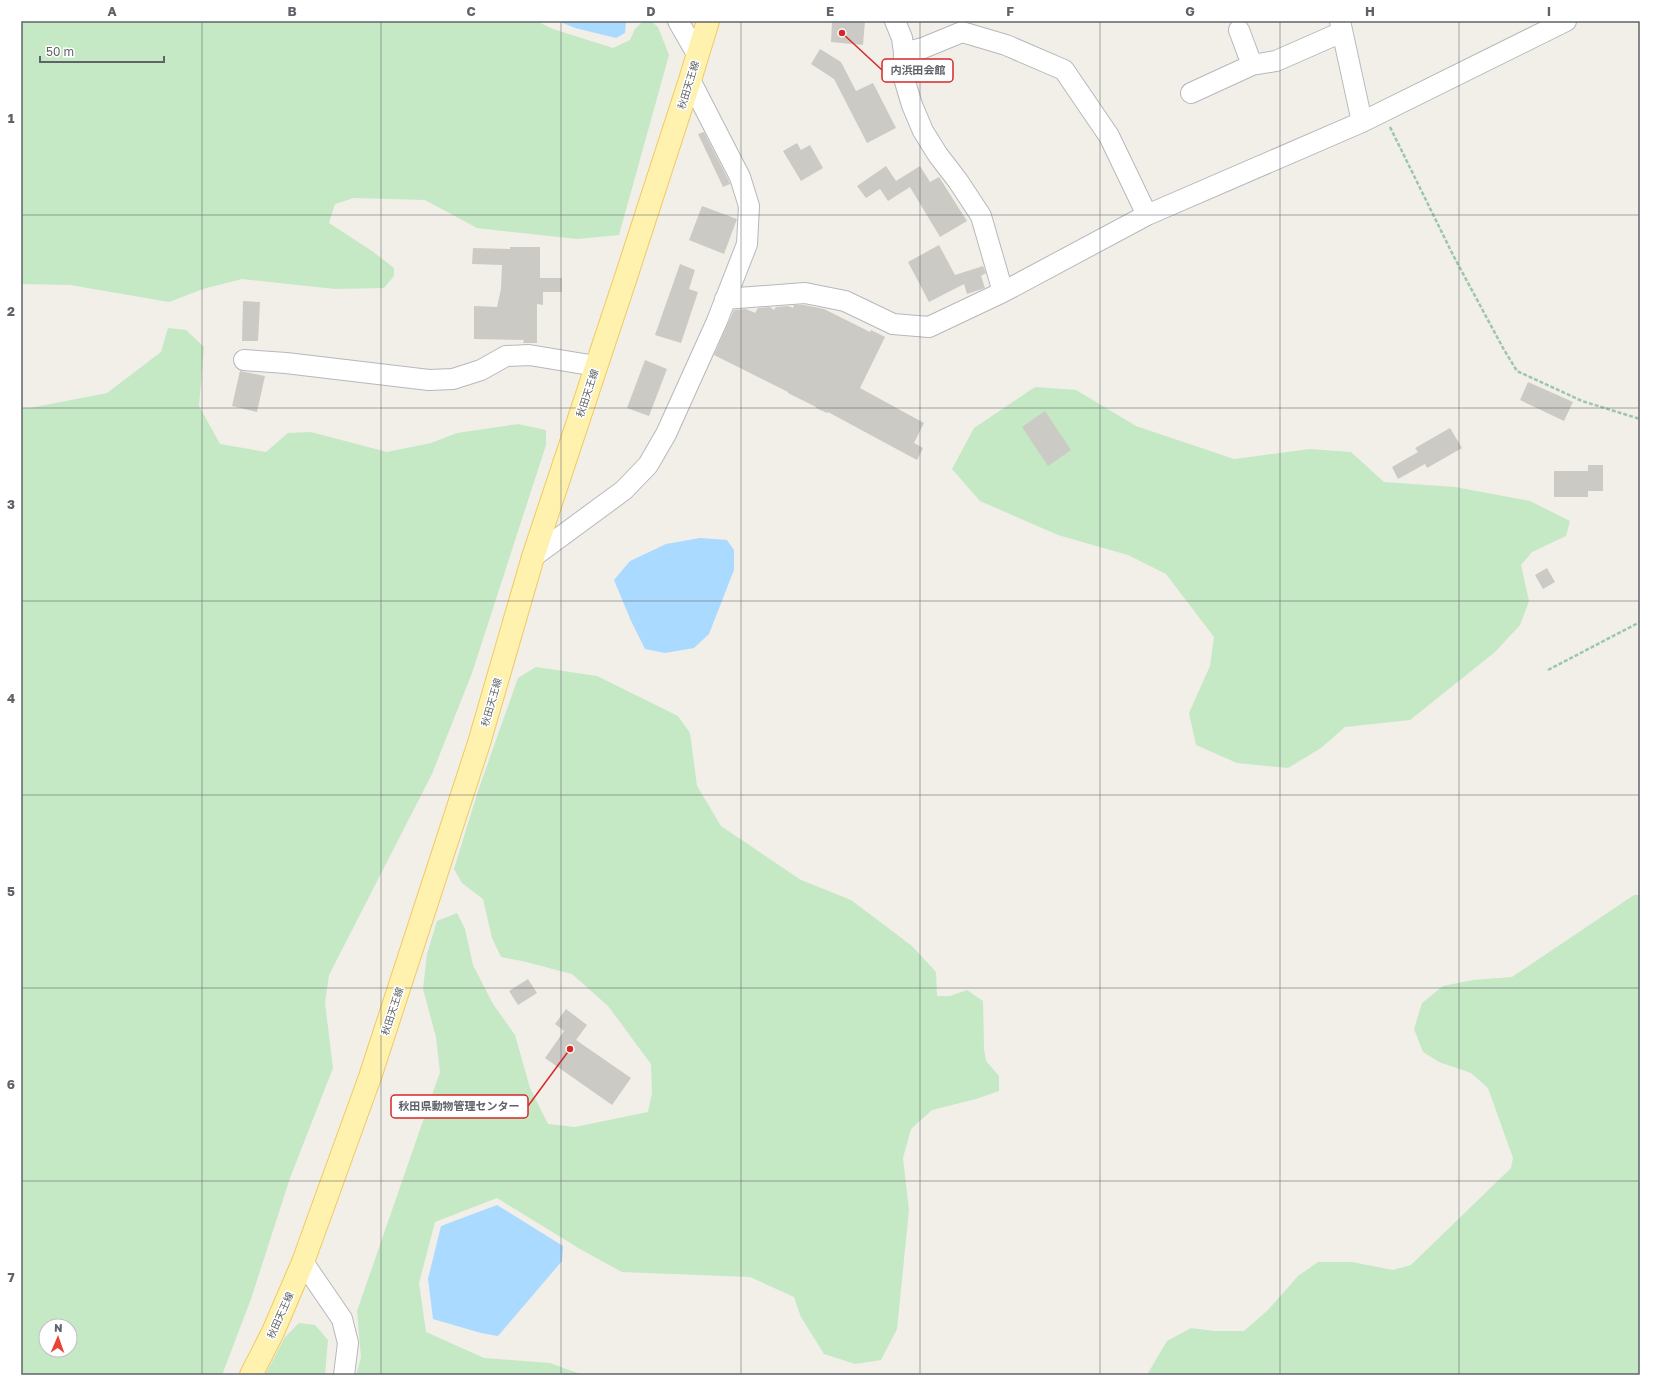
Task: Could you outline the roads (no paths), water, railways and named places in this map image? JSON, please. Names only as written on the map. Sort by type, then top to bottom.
[{"type":"main road","name":"秋田天王線","points":[[251,1375],[273,1332],[303,1262],[370,1078],[477,750],[533,557],[690,80],[708,21]]},
{"type":"street","points":[[678,21],[698,54]]},
{"type":"street","points":[[895,21],[902,38],[904,53],[903,75],[915,112],[923,131],[938,155],[958,180],[981,216],[1003,292]]},
{"type":"street","points":[[725,299],[805,293],[845,301],[893,324],[929,328],[1003,292],[1147,215],[1362,122],[1543,26],[1566,21]]},
{"type":"street","points":[[1191,93],[1252,65],[1276,61],[1341,26],[1362,122]]},
{"type":"street","points":[[1239,30],[1252,65]]},
{"type":"street","points":[[904,53],[923,48],[962,32],[1006,45],[1064,70],[1109,136],[1147,215]]},
{"type":"street","points":[[533,557],[624,490],[648,465],[666,434],[725,299],[747,244],[749,206],[740,177],[690,80]]},
{"type":"street","points":[[244,360],[286,363],[429,380],[453,379],[481,370],[506,356],[529,355],[596,366]]},
{"type":"street","points":[[303,1262],[342,1319],[348,1343],[344,1375]]},
{"type":"water","points":[[558,21],[626,21],[625,33],[616,38],[575,28]]},
{"type":"water","points":[[700,538],[727,540],[734,550],[734,570],[709,634],[694,648],[665,653],[645,649],[631,621],[614,580],[630,561],[666,544]]},
{"type":"water","points":[[497,1205],[563,1246],[562,1261],[498,1336],[481,1333],[433,1319],[428,1279],[441,1226]]},
{"type":"place","name":"内浜田会館","points":[[842,33]]},
{"type":"place","name":"秋田県動物管理センター","points":[[570,1049]]}]
